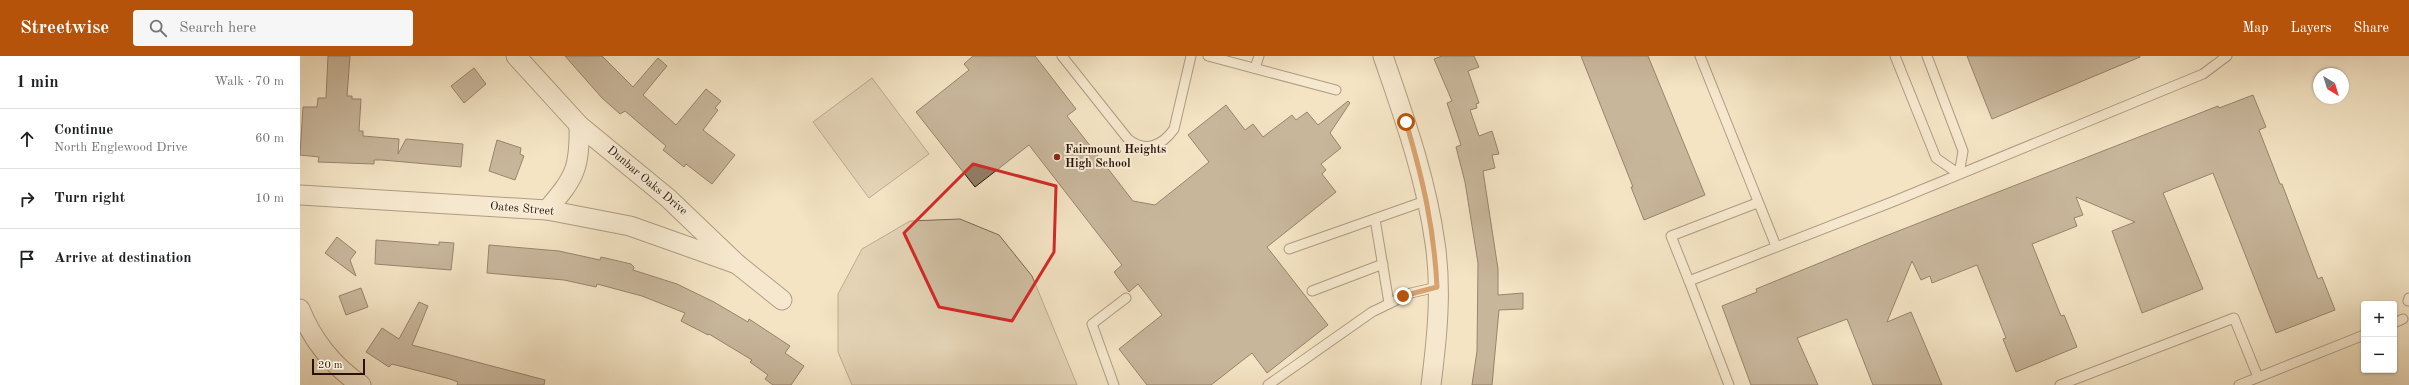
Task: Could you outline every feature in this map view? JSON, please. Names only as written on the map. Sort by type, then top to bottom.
[{"type":"street","name":"Dunbar Oaks Drive","points":[[516,56],[579,125],[692,218],[737,264],[782,300]]},
{"type":"street","points":[[1383,56],[1406,122],[1428,200],[1435,244],[1437,325],[1431,385]]},
{"type":"street","points":[[547,210],[573,176],[580,153],[579,125]]},
{"type":"street","name":"Oates Street","points":[[300,195],[547,210],[630,226],[737,264]]},
{"type":"street","points":[[300,309],[308,327],[328,355],[337,366],[361,385]]},
{"type":"lane","points":[[1062,56],[1128,140],[1136,146],[1147,148],[1167,140],[1174,129],[1191,56]]},
{"type":"lane","points":[[1208,56],[1336,90]]},
{"type":"lane","points":[[1255,68],[1258,56]]},
{"type":"lane","points":[[1700,56],[1757,203],[1776,246]]},
{"type":"lane","points":[[1895,56],[1936,158],[1959,174]]},
{"type":"lane","points":[[1926,56],[1963,151],[1959,174]]},
{"type":"lane","points":[[1688,281],[1959,174],[2203,74],[2227,56]]},
{"type":"lane","points":[[1289,249],[1428,200]]},
{"type":"lane","points":[[1729,385],[1671,236],[1757,203]]},
{"type":"lane","points":[[1375,219],[1389,303]]},
{"type":"lane","points":[[1312,292],[1382,264]]},
{"type":"lane","points":[[1268,385],[1372,312],[1411,293],[1437,287]]},
{"type":"lane","points":[[1114,385],[1092,324],[1126,298]]},
{"type":"lane","points":[[2060,385],[2234,318],[2258,377]]},
{"type":"lane","points":[[2239,385],[2361,336]]},
{"type":"highlighted area","points":[[973,164],[1056,186],[1054,252],[1012,321],[939,307],[904,233]]},
{"type":"shaded area","points":[[872,78],[929,154],[869,198],[813,122]]},
{"type":"shaded area","points":[[960,219],[999,235],[1032,276],[1077,385],[852,385],[838,352],[838,294],[862,249],[910,221]]},
{"type":"building","points":[[328,56],[350,56],[347,96],[352,96],[352,99],[361,99],[359,131],[363,131],[363,136],[399,139],[398,154],[406,139],[463,144],[461,167],[382,160],[374,160],[374,164],[318,162],[319,157],[300,155],[303,107],[317,107],[318,98],[326,98]]},
{"type":"building","points":[[565,56],[602,56],[633,87],[658,58],[667,66],[643,95],[676,125],[706,89],[721,101],[715,108],[718,110],[703,130],[735,155],[712,184],[686,164],[684,167],[663,150],[666,146],[625,111],[620,114],[602,98]]},
{"type":"building","points":[[973,56],[1035,56],[1076,109],[1067,116],[1133,201],[1155,205],[1209,162],[1188,135],[1226,105],[1245,130],[1253,124],[1263,137],[1292,115],[1296,120],[1307,112],[1318,125],[1348,101],[1350,103],[1330,133],[1341,148],[1321,164],[1326,170],[1322,174],[1336,192],[1267,247],[1328,325],[1267,373],[1252,353],[1211,385],[1147,385],[1119,349],[1162,315],[1138,284],[1129,292],[1114,272],[1122,265],[1029,145],[975,187],[916,112],[969,70],[964,64]]},
{"type":"building","points":[[1442,56],[1474,56],[1479,67],[1468,71],[1479,103],[1476,104],[1477,108],[1470,110],[1479,136],[1492,131],[1499,154],[1492,155],[1495,168],[1483,171],[1498,269],[1498,295],[1523,293],[1523,309],[1499,310],[1492,385],[1472,385],[1477,351],[1478,263],[1465,182],[1456,147],[1461,145],[1447,103],[1452,101],[1434,59]]},
{"type":"building","points":[[1581,56],[1648,56],[1705,195],[1644,220],[1631,187],[1633,187]]},
{"type":"building","points":[[1967,56],[2140,56],[2140,57],[1992,119]]},
{"type":"building","points":[[474,68],[486,84],[464,103],[451,86]]},
{"type":"building","points":[[2253,95],[2266,127],[2259,130],[2280,184],[2282,184],[2318,279],[2322,277],[2335,310],[2276,333],[2213,173],[2163,193],[2203,289],[2142,313],[2112,231],[2135,222],[2076,197],[2083,215],[2074,218],[2077,226],[2032,244],[2061,316],[2064,315],[2077,347],[2016,372],[2003,339],[2006,338],[1977,265],[1932,283],[1930,276],[1921,280],[1912,261],[1887,322],[1911,312],[1942,385],[1873,385],[1847,319],[1797,338],[1818,385],[1751,385],[1722,306],[1757,292],[1756,289],[1883,237],[2218,106],[2219,108]]},
{"type":"building","points":[[497,140],[521,148],[520,154],[524,156],[515,180],[489,171]]},
{"type":"building","points":[[337,237],[356,252],[350,260],[356,276],[325,253]]},
{"type":"building","points":[[376,240],[439,245],[439,242],[454,243],[451,270],[375,264]]},
{"type":"building","points":[[489,245],[559,251],[600,260],[601,257],[631,264],[634,267],[633,270],[677,284],[714,302],[748,322],[749,319],[790,346],[785,353],[804,366],[791,385],[773,385],[765,379],[768,375],[750,362],[752,360],[709,334],[708,335],[681,321],[685,313],[642,296],[597,284],[596,287],[564,280],[487,273]]},
{"type":"building","points":[[361,288],[368,307],[346,315],[339,296]]},
{"type":"building","points":[[419,302],[428,306],[412,345],[545,380],[544,385],[457,385],[458,382],[450,379],[392,364],[389,367],[366,352],[382,328],[399,339]]},
{"type":"place","name":"Fairmount Heights High School","points":[[1057,157]]},
{"type":"route","points":[[1403,296],[1437,287],[1435,244],[1428,200],[1406,122]]}]
